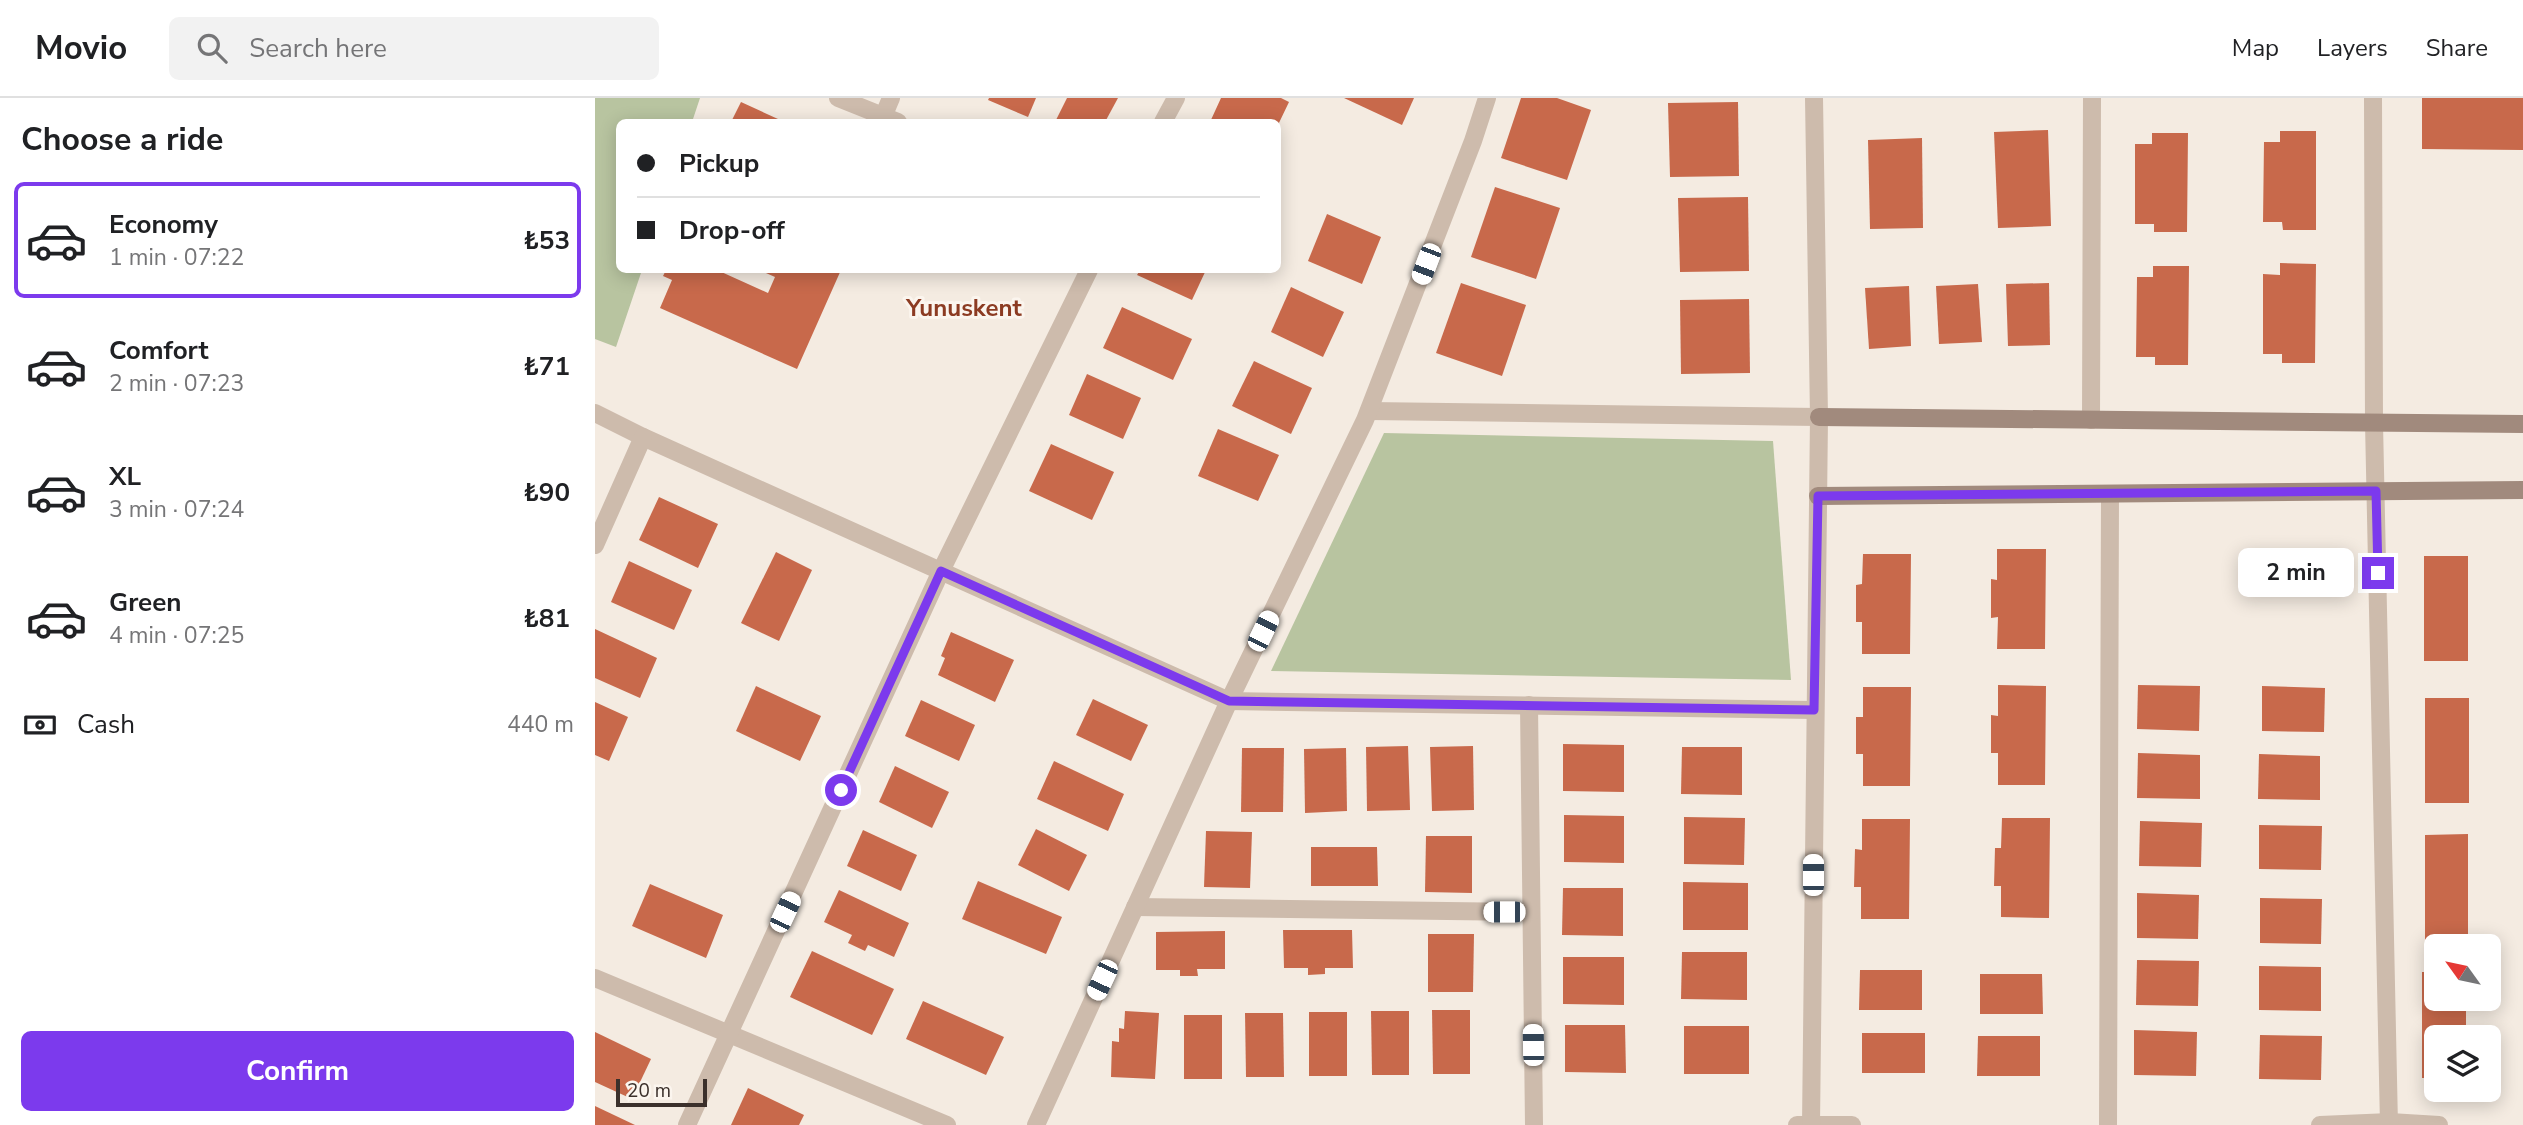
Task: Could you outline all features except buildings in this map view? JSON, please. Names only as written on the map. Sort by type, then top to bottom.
[{"type":"street","points":[[838,98],[888,119]]},
{"type":"street","points":[[890,119],[891,98]]},
{"type":"street","points":[[1165,119],[1176,98]]},
{"type":"street","points":[[1035,1125],[1229,701],[1369,411],[1487,98]]},
{"type":"street","points":[[1814,98],[1819,418],[1806,1125],[1852,1125]]},
{"type":"street","points":[[2091,420],[2092,98]]},
{"type":"street","points":[[2374,98],[2374,423],[2389,1124]]},
{"type":"street","points":[[687,1125],[941,571],[1088,273]]},
{"type":"street","points":[[1369,411],[2523,424]]},
{"type":"street","points":[[595,413],[1229,701],[1814,710]]},
{"type":"street","points":[[595,545],[643,437]]},
{"type":"street","points":[[1818,496],[2523,490]]},
{"type":"street","points":[[2108,1125],[2110,494]]},
{"type":"street","points":[[1528,705],[1534,1125]]},
{"type":"street","points":[[1135,907],[1531,912]]},
{"type":"street","points":[[595,978],[947,1125]]},
{"type":"street","points":[[2320,1125],[2439,1125]]},
{"type":"green space","points":[[595,98],[700,98],[693,119],[616,119],[616,273],[641,273],[616,347],[595,339]]},
{"type":"green space","points":[[1384,433],[1773,441],[1791,680],[1271,671]]},
{"type":"district","name":"Yunuskent","points":[[964,308]]},
{"type":"route","points":[[841,790],[941,571],[1229,701],[1814,710],[1818,496],[2376,491],[2378,573]]}]
